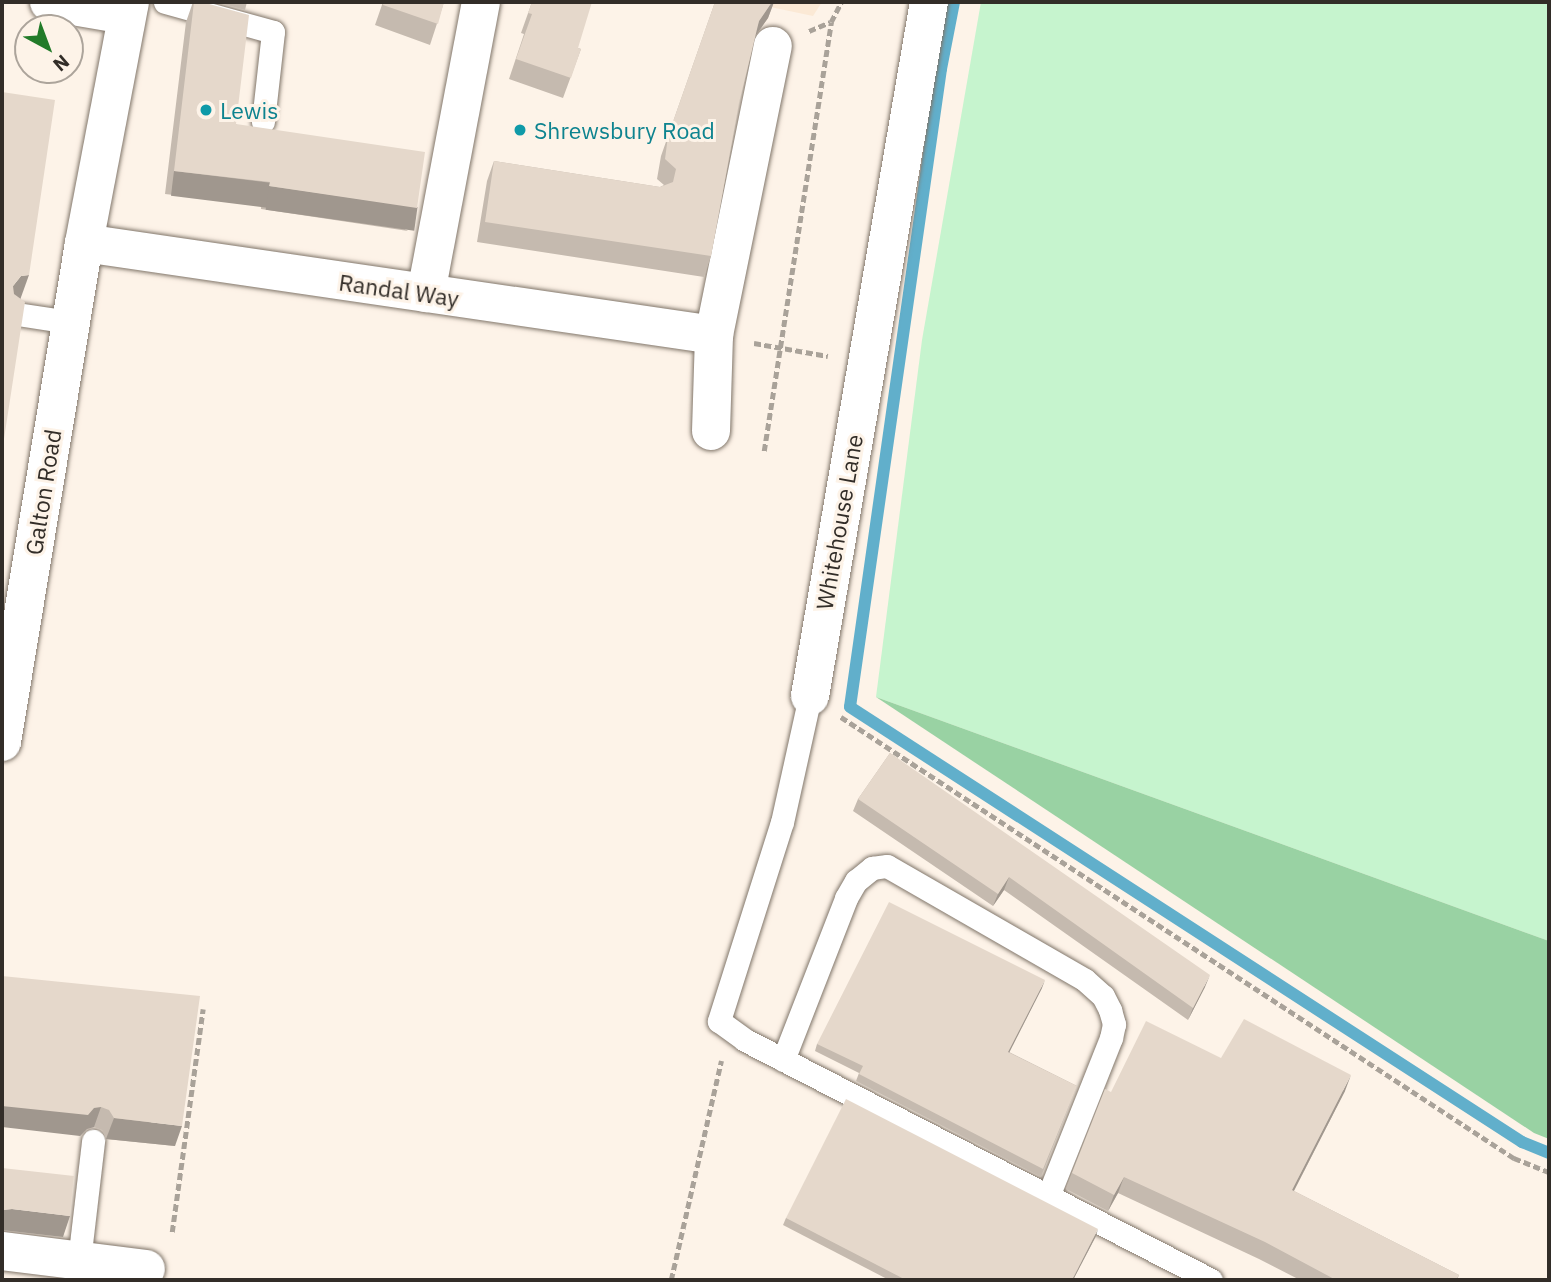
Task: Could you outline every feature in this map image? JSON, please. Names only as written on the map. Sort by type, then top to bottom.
[{"type":"street","points":[[49,2],[128,8]]},
{"type":"street","points":[[426,293],[481,2]]},
{"type":"street","name":"Whitehouse Lane","points":[[810,696],[929,2]]},
{"type":"street","name":"Galton Road","points":[[2,742],[83,243],[128,8]]},
{"type":"street","points":[[711,431],[714,335],[730,206],[774,46]]},
{"type":"street","name":"Randal Way","points":[[83,243],[714,335]]},
{"type":"street","points":[[2,1251],[146,1269]]},
{"type":"lane","points":[[165,2],[273,32],[263,121]]},
{"type":"lane","points":[[17,314],[70,322]]},
{"type":"lane","name":"Whitehouse Lane","points":[[729,1029],[719,1021],[782,822],[810,696]]},
{"type":"lane","points":[[783,1060],[846,898],[856,881],[872,868],[887,866],[1085,980],[1103,996],[1110,1010],[1114,1024],[1111,1038],[1048,1196]]},
{"type":"lane","points":[[729,1029],[783,1060],[1211,1280]]},
{"type":"lane","points":[[79,1261],[93,1141]]},
{"type":"path","points":[[764,451],[831,22],[841,2]]},
{"type":"path","points":[[810,696],[1514,1158],[1549,1172]]},
{"type":"path","points":[[172,1232],[203,1009]]},
{"type":"path","points":[[671,1280],[729,1029]]},
{"type":"path","points":[[185,1081],[192,1081]]},
{"type":"shaded area","points":[[747,2],[822,2],[813,16]]},
{"type":"green space","points":[[981,2],[1549,2],[1549,941],[876,697],[922,340]]},
{"type":"green space","points":[[876,697],[1549,941],[1549,1139],[1534,1133]]},
{"type":"building","points":[[194,2],[249,15],[236,124],[425,152],[417,208],[269,186],[270,182],[174,171]]},
{"type":"building","points":[[384,2],[444,2],[438,24],[383,5]]},
{"type":"building","points":[[532,2],[592,2],[571,78],[516,59],[532,14],[528,13]]},
{"type":"building","points":[[715,2],[772,2],[759,21],[739,103],[711,256],[485,222],[494,161],[660,187],[673,182],[676,169],[665,159],[668,136]]},
{"type":"building","points":[[2,92],[55,100],[29,275],[21,276],[13,286],[14,294],[25,302],[2,452]]},
{"type":"building","points":[[890,753],[1210,975],[1193,1008],[1009,877],[998,894],[858,799]]},
{"type":"building","points":[[889,902],[1045,980],[1008,1052],[1077,1086],[1043,1169],[859,1074],[863,1066],[817,1044]]},
{"type":"building","points":[[2,976],[200,996],[182,1126],[114,1118],[109,1110],[101,1107],[94,1108],[88,1115],[2,1106]]},
{"type":"building","points":[[1244,1019],[1351,1075],[1292,1190],[1459,1275],[1456,1280],[1336,1280],[1265,1242],[1124,1177],[1114,1195],[1072,1173],[1105,1089],[1111,1092],[1146,1021],[1221,1058]]},
{"type":"building","points":[[846,1099],[1098,1229],[1072,1280],[906,1280],[786,1218]]},
{"type":"building","points":[[2,1168],[74,1176],[70,1216],[2,1210]]},
{"type":"waterway","points":[[954,2],[941,69],[850,707],[1522,1142],[1549,1153]]},
{"type":"place","name":"Lewis","points":[[206,110]]},
{"type":"place","name":"Shrewsbury Road","points":[[520,130]]}]
